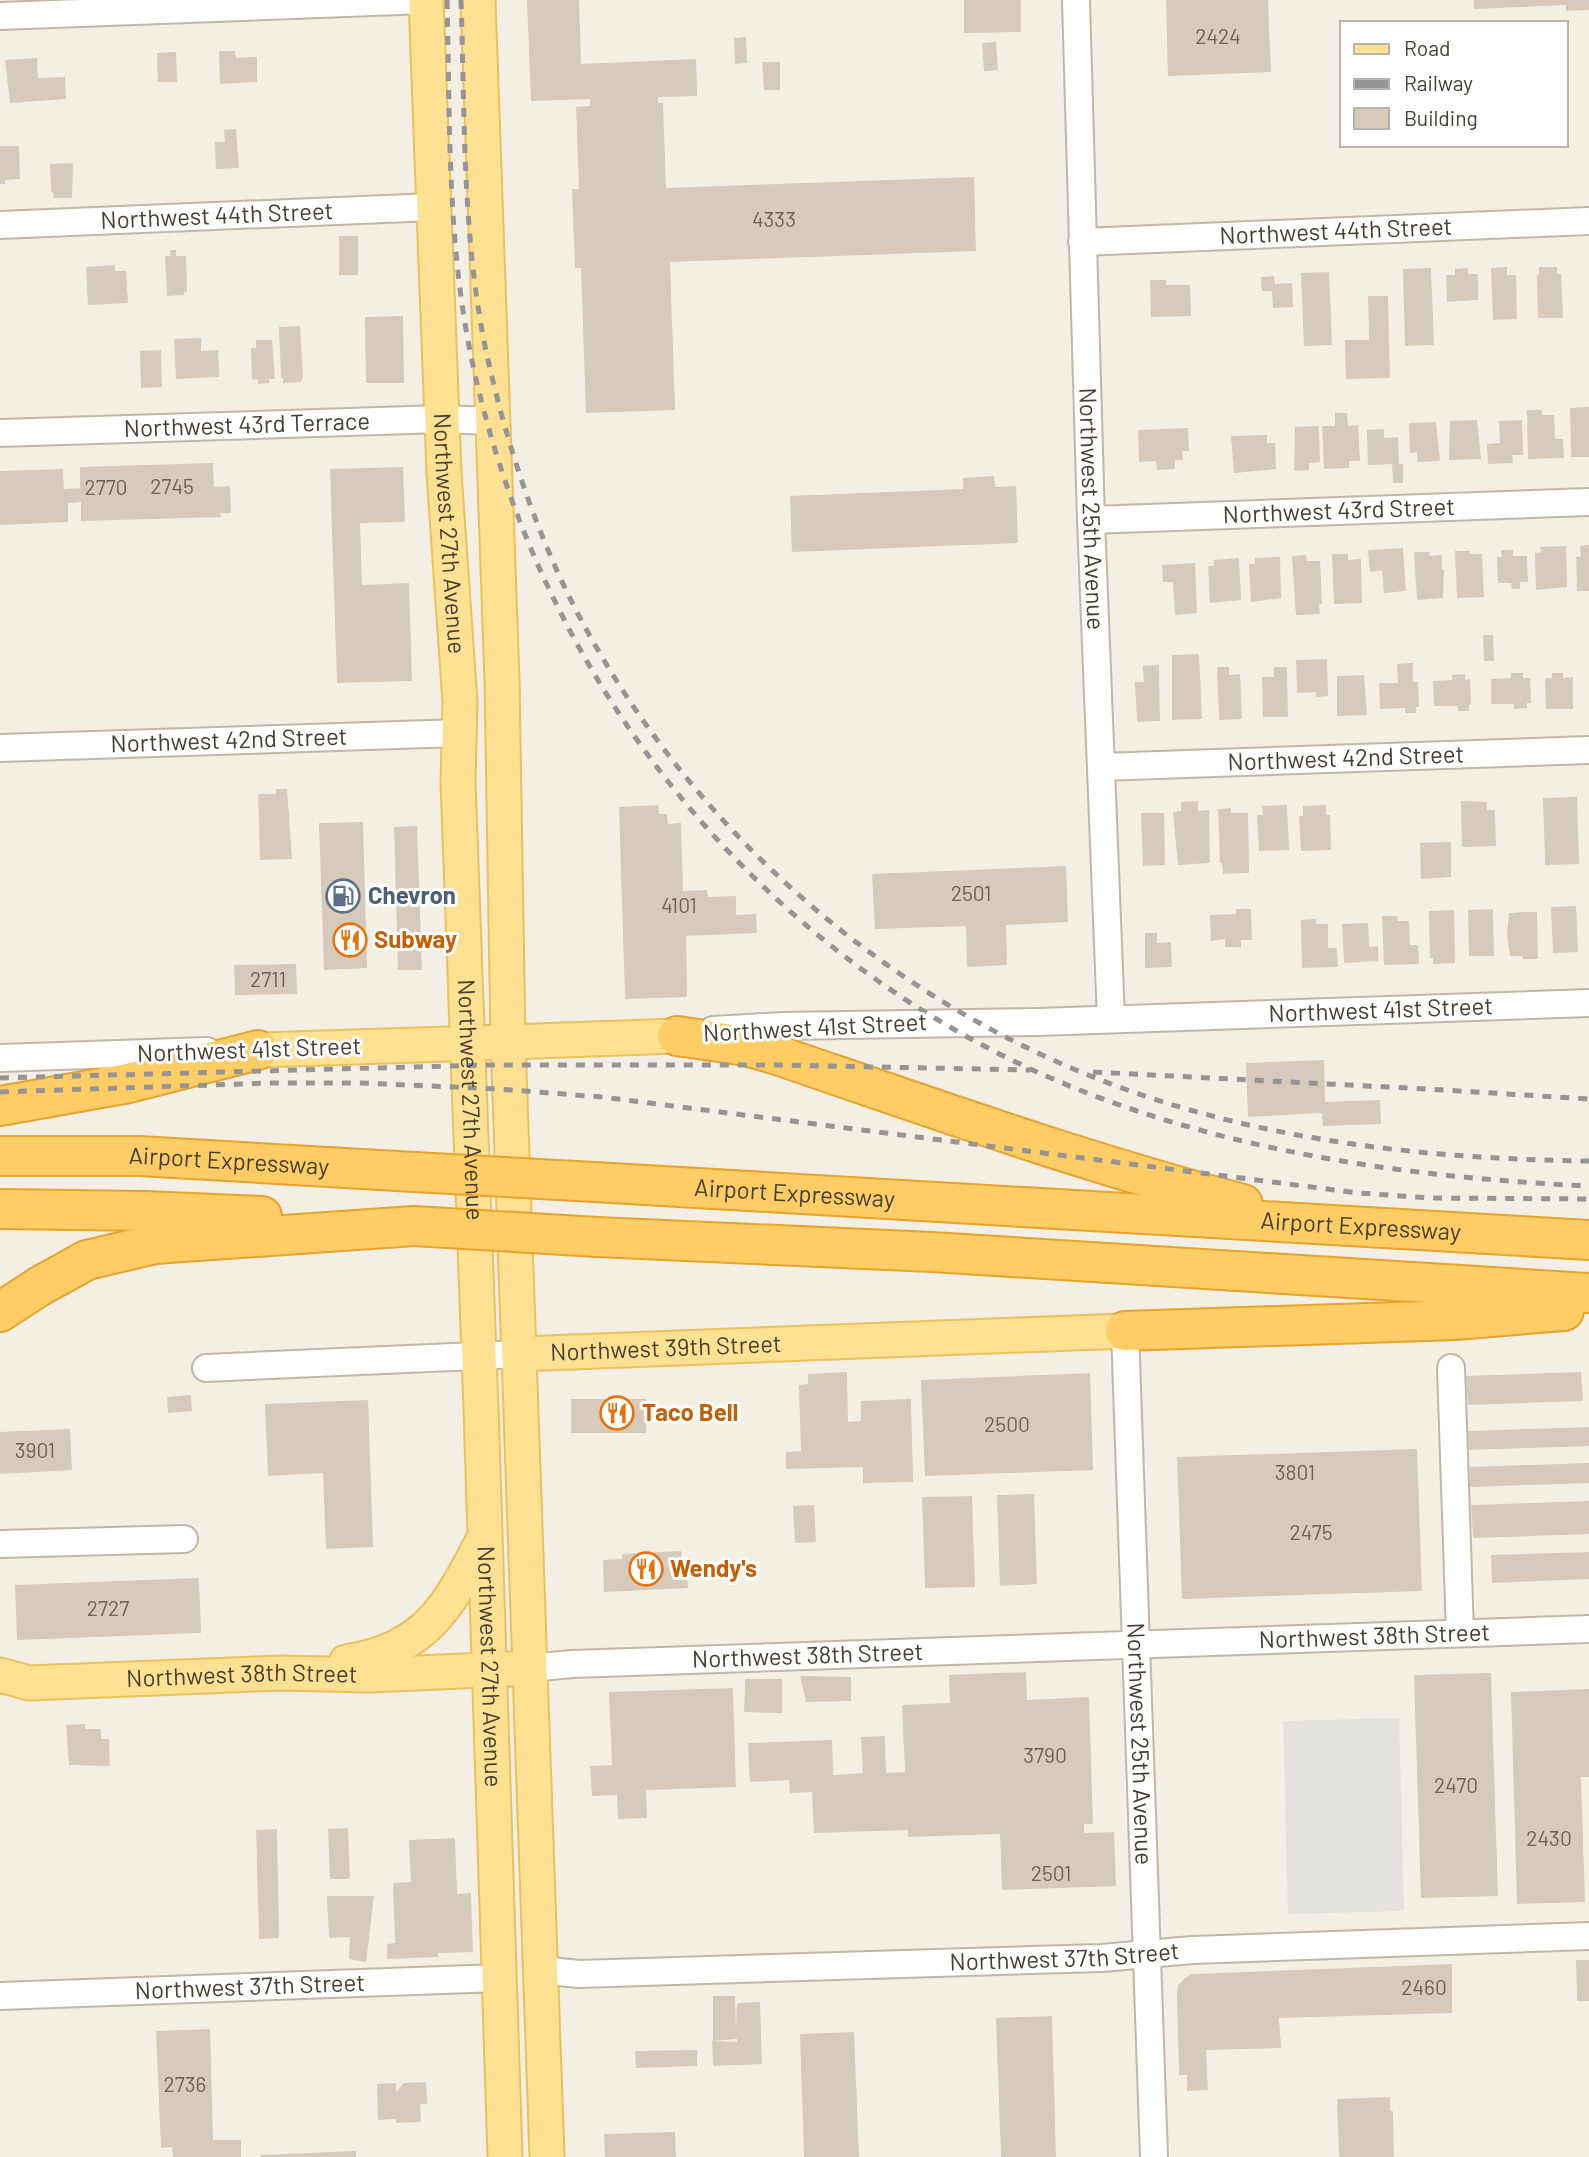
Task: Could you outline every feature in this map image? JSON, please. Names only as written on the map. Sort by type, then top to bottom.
[{"type":"highway","points":[[677,1036],[746,1046],[774,1054],[1100,1164],[1319,1224]]},
{"type":"highway","points":[[0,1105],[129,1083],[258,1050]]},
{"type":"highway","name":"Airport Expressway","points":[[0,1156],[139,1156],[1589,1240]]},
{"type":"highway","points":[[0,1209],[158,1211],[320,1219],[597,1237],[945,1253],[1589,1293]]},
{"type":"highway","points":[[0,1312],[87,1260],[155,1244],[414,1226]]},
{"type":"highway","points":[[1125,1331],[1455,1320],[1589,1309]]},
{"type":"main road","name":"Northwest 27th Avenue","points":[[426,0],[442,419],[460,702],[458,793],[481,1355],[484,1538],[505,2157]]},
{"type":"main road","points":[[426,0],[448,6],[466,16],[480,38]]},
{"type":"main road","name":"Northwest 27th Avenue","points":[[478,0],[502,680],[508,1041],[547,2157]]},
{"type":"main road","points":[[502,680],[486,706],[459,733],[478,755],[486,785],[504,812]]},
{"type":"main road","name":"Northwest 41st Street","points":[[258,1050],[677,1036]]},
{"type":"main road","name":"Northwest 39th Street","points":[[519,1354],[1125,1331]]},
{"type":"main road","points":[[281,1673],[363,1660],[396,1648],[424,1631],[442,1612],[461,1583],[484,1538]]},
{"type":"main road","name":"Northwest 38th Street","points":[[10,1682],[281,1673],[369,1675],[530,1668]]},
{"type":"main road","points":[[496,1898],[517,1933],[523,1958],[540,1970]]},
{"type":"street","points":[[0,16],[426,0]]},
{"type":"street","name":"Northwest 25th Avenue","points":[[1076,0],[1091,520],[1111,1019]]},
{"type":"street","name":"Northwest 44th Street","points":[[0,225],[433,207]]},
{"type":"street","name":"Northwest 44th Street","points":[[1082,242],[1589,221]]},
{"type":"street","name":"Northwest 43rd Terrace","points":[[0,433],[442,419],[492,421]]},
{"type":"street","name":"Northwest 43rd Street","points":[[1091,520],[1589,502]]},
{"type":"street","name":"Northwest 42nd Street","points":[[0,748],[459,733]]},
{"type":"street","name":"Northwest 42nd Street","points":[[1101,767],[1589,750]]},
{"type":"street","name":"Northwest 41st Street","points":[[677,1036],[729,1028],[783,1026],[1111,1019],[1589,1003]]},
{"type":"street","name":"Northwest 41st Street","points":[[0,1058],[258,1050]]},
{"type":"street","name":"Northwest 25th Avenue","points":[[1125,1331],[1154,2157]]},
{"type":"street","name":"Northwest 39th Street","points":[[206,1368],[519,1354]]},
{"type":"street","points":[[1451,1368],[1460,1633]]},
{"type":"street","points":[[0,1544],[184,1539]]},
{"type":"street","name":"Northwest 38th Street","points":[[530,1668],[572,1664],[1589,1629]]},
{"type":"street","name":"Northwest 37th Street","points":[[540,1970],[579,1974],[1102,1958],[1192,1950],[1589,1936]]},
{"type":"street","name":"Northwest 37th Street","points":[[0,1996],[499,1978]]},
{"type":"shaded area","points":[[1399,1718],[1404,1911],[1288,1914],[1283,1721]]},
{"type":"building","points":[[527,0],[579,0],[581,64],[696,59],[697,96],[658,97],[658,103],[663,103],[666,188],[974,177],[976,251],[670,262],[675,410],[586,413],[581,268],[575,268],[572,189],[579,189],[576,107],[590,106],[590,99],[531,101]]},
{"type":"building","points":[[964,0],[1021,0],[1021,32],[964,33]]},
{"type":"building","points":[[1166,0],[1268,0],[1271,72],[1168,76]]},
{"type":"building","points":[[1474,0],[1589,0],[1589,10],[1566,11],[1566,5],[1474,9]]},
{"type":"building","points":[[746,37],[747,63],[735,64],[734,38]]},
{"type":"building","points":[[996,42],[998,70],[984,71],[982,43]]},
{"type":"building","points":[[219,51],[235,51],[236,58],[257,57],[257,82],[220,84]]},
{"type":"building","points":[[176,52],[177,82],[158,82],[157,53]]},
{"type":"building","points":[[37,58],[38,78],[65,77],[66,99],[10,103],[5,60]]},
{"type":"building","points":[[762,62],[780,62],[780,90],[764,90]]},
{"type":"building","points":[[236,129],[239,168],[216,169],[215,142],[225,142],[224,130]]},
{"type":"building","points":[[0,146],[19,146],[20,179],[5,180],[5,184],[0,184]]},
{"type":"building","points":[[73,163],[72,198],[54,198],[51,192],[50,164]]},
{"type":"building","points":[[339,236],[358,236],[358,275],[339,275]]},
{"type":"building","points":[[170,250],[176,250],[176,256],[186,256],[187,292],[184,292],[184,295],[167,296],[165,256],[170,256]]},
{"type":"building","points":[[115,265],[115,271],[126,271],[128,303],[88,305],[86,267]]},
{"type":"building","points":[[1507,267],[1507,275],[1516,275],[1517,319],[1493,320],[1491,268]]},
{"type":"building","points":[[1539,267],[1557,267],[1557,274],[1561,274],[1563,318],[1538,318]]},
{"type":"building","points":[[1431,268],[1434,345],[1405,346],[1403,269]]},
{"type":"building","points":[[1468,268],[1468,274],[1478,274],[1478,300],[1447,302],[1446,275],[1455,275],[1455,269]]},
{"type":"building","points":[[1329,272],[1332,345],[1304,346],[1301,273]]},
{"type":"building","points":[[1274,276],[1275,284],[1292,283],[1293,307],[1273,308],[1272,291],[1262,291],[1261,277]]},
{"type":"building","points":[[1150,280],[1166,280],[1166,285],[1190,285],[1191,316],[1151,317]]},
{"type":"building","points":[[1368,296],[1388,296],[1390,378],[1346,379],[1345,340],[1369,340]]},
{"type":"building","points":[[403,316],[404,383],[366,383],[365,317]]},
{"type":"building","points":[[300,326],[303,377],[301,382],[283,383],[279,327]]},
{"type":"building","points":[[201,338],[201,351],[218,350],[219,377],[176,379],[174,339]]},
{"type":"building","points":[[256,340],[272,340],[275,379],[269,379],[269,383],[258,384],[258,379],[252,380],[251,348],[256,348]]},
{"type":"building","points":[[161,350],[162,387],[141,388],[140,351]]},
{"type":"building","points":[[1589,407],[1589,457],[1571,457],[1570,408]]},
{"type":"building","points":[[1527,410],[1542,410],[1542,415],[1554,415],[1555,439],[1563,439],[1564,458],[1528,459]]},
{"type":"building","points":[[1335,413],[1347,413],[1348,426],[1358,425],[1360,461],[1349,461],[1349,468],[1324,469],[1322,426],[1335,426]]},
{"type":"building","points":[[1477,420],[1481,459],[1449,460],[1450,421]]},
{"type":"building","points":[[1522,420],[1523,455],[1512,455],[1513,463],[1488,464],[1487,444],[1500,443],[1499,421]]},
{"type":"building","points":[[1436,422],[1440,461],[1417,462],[1417,452],[1410,453],[1409,423]]},
{"type":"building","points":[[1319,426],[1320,462],[1309,463],[1309,470],[1294,471],[1295,427]]},
{"type":"building","points":[[1188,428],[1189,451],[1182,451],[1183,460],[1175,460],[1175,469],[1157,470],[1156,461],[1139,462],[1138,430]]},
{"type":"building","points":[[1384,429],[1384,438],[1398,437],[1403,483],[1393,483],[1392,464],[1368,465],[1367,430]]},
{"type":"building","points":[[1267,435],[1267,443],[1275,443],[1276,469],[1234,473],[1231,436]]},
{"type":"building","points":[[213,463],[214,487],[230,486],[231,513],[220,513],[221,517],[81,521],[81,502],[68,503],[68,522],[0,525],[0,471],[63,469],[64,489],[80,488],[80,467]]},
{"type":"building","points":[[403,467],[405,522],[360,523],[362,585],[409,583],[412,681],[337,683],[330,469]]},
{"type":"building","points":[[994,476],[995,487],[1016,486],[1018,543],[792,552],[790,496],[963,489],[963,478]]},
{"type":"building","points":[[1589,545],[1589,591],[1577,591],[1576,557],[1581,556],[1580,546]]},
{"type":"building","points":[[1566,546],[1567,587],[1536,590],[1535,553],[1541,552],[1540,547]]},
{"type":"building","points":[[1403,548],[1406,591],[1384,593],[1382,570],[1370,572],[1368,550]]},
{"type":"building","points":[[1501,550],[1513,550],[1513,556],[1527,556],[1528,582],[1520,582],[1520,589],[1512,589],[1511,583],[1498,583],[1497,557],[1502,557]]},
{"type":"building","points":[[1455,551],[1482,554],[1484,597],[1457,598]]},
{"type":"building","points":[[1414,552],[1429,552],[1430,556],[1442,555],[1443,598],[1417,600]]},
{"type":"building","points":[[1332,554],[1348,554],[1348,560],[1361,559],[1362,603],[1334,604]]},
{"type":"building","points":[[1306,555],[1307,561],[1320,561],[1322,604],[1319,604],[1320,614],[1296,615],[1292,556]]},
{"type":"building","points":[[1280,557],[1281,598],[1251,602],[1249,564],[1255,564],[1255,558]]},
{"type":"building","points":[[1239,558],[1241,600],[1210,603],[1208,566],[1214,566],[1214,560]]},
{"type":"building","points":[[1195,563],[1197,613],[1175,615],[1173,582],[1163,582],[1162,565]]},
{"type":"building","points":[[1483,635],[1493,635],[1494,661],[1484,661]]},
{"type":"building","points":[[1199,654],[1202,719],[1172,720],[1172,655]]},
{"type":"building","points":[[1327,659],[1328,696],[1316,697],[1316,692],[1297,693],[1296,660]]},
{"type":"building","points":[[1413,663],[1413,682],[1418,682],[1419,707],[1416,707],[1416,713],[1405,713],[1405,708],[1380,709],[1379,683],[1398,683],[1397,664]]},
{"type":"building","points":[[1159,665],[1160,721],[1137,722],[1135,682],[1144,682],[1143,666]]},
{"type":"building","points":[[1217,667],[1229,667],[1229,675],[1240,674],[1242,719],[1219,720]]},
{"type":"building","points":[[1274,667],[1287,667],[1288,717],[1263,717],[1262,677],[1274,677]]},
{"type":"building","points":[[1511,673],[1523,673],[1523,678],[1530,678],[1531,703],[1527,703],[1527,708],[1514,709],[1514,704],[1491,704],[1491,679],[1511,678]]},
{"type":"building","points":[[1552,673],[1563,673],[1563,678],[1573,677],[1573,709],[1546,709],[1545,678],[1552,678]]},
{"type":"building","points":[[1465,674],[1465,680],[1470,679],[1469,711],[1458,711],[1458,706],[1434,706],[1433,681],[1452,680],[1452,675]]},
{"type":"building","points":[[1364,675],[1367,715],[1337,716],[1337,676]]},
{"type":"building","points":[[276,789],[287,789],[292,859],[260,860],[258,794],[276,794]]},
{"type":"building","points":[[1577,797],[1579,864],[1545,865],[1543,798]]},
{"type":"building","points":[[1198,801],[1198,811],[1209,810],[1210,863],[1178,865],[1173,812],[1181,811],[1181,802]]},
{"type":"building","points":[[1461,801],[1487,802],[1487,810],[1495,810],[1496,846],[1462,847]]},
{"type":"building","points":[[658,805],[659,814],[667,814],[668,824],[681,823],[683,891],[707,890],[708,897],[736,896],[736,915],[756,914],[757,933],[686,936],[687,997],[625,999],[619,807]]},
{"type":"building","points":[[1287,805],[1289,850],[1259,851],[1257,815],[1263,815],[1262,806]]},
{"type":"building","points":[[1326,805],[1326,815],[1330,815],[1331,850],[1301,851],[1299,816],[1303,816],[1303,806]]},
{"type":"building","points":[[1231,808],[1231,813],[1248,813],[1249,873],[1223,874],[1220,863],[1218,809]]},
{"type":"building","points":[[1141,813],[1164,813],[1165,865],[1143,866]]},
{"type":"building","name":"Chevron","points":[[363,822],[367,968],[324,970],[319,823]]},
{"type":"building","points":[[417,826],[422,970],[398,970],[394,827]]},
{"type":"building","points":[[1451,842],[1451,877],[1421,879],[1420,843]]},
{"type":"building","points":[[1066,866],[1068,922],[1006,925],[1007,965],[967,967],[966,926],[875,929],[872,874]]},
{"type":"building","points":[[1576,906],[1578,952],[1553,953],[1551,907]]},
{"type":"building","points":[[1236,909],[1251,909],[1252,940],[1241,940],[1241,947],[1225,947],[1225,939],[1211,941],[1210,915],[1236,914]]},
{"type":"building","points":[[1493,909],[1494,956],[1469,956],[1468,910]]},
{"type":"building","points":[[1454,910],[1455,963],[1433,964],[1433,958],[1430,958],[1429,911]]},
{"type":"building","points":[[1537,912],[1538,959],[1510,956],[1507,934],[1509,913]]},
{"type":"building","points":[[1382,916],[1397,916],[1398,921],[1409,921],[1410,945],[1418,945],[1419,964],[1384,965]]},
{"type":"building","points":[[1316,919],[1316,924],[1328,924],[1328,948],[1337,948],[1338,967],[1302,968],[1301,920]]},
{"type":"building","points":[[1368,923],[1369,947],[1378,946],[1378,961],[1344,963],[1342,924]]},
{"type":"building","points":[[1145,933],[1157,933],[1157,943],[1171,942],[1172,967],[1145,968]]},
{"type":"building","points":[[296,964],[297,994],[235,995],[234,965]]},
{"type":"building","points":[[1324,1060],[1325,1102],[1380,1100],[1381,1124],[1323,1126],[1322,1113],[1248,1117],[1246,1063]]},
{"type":"building","points":[[847,1372],[848,1422],[861,1421],[861,1401],[911,1399],[913,1482],[863,1483],[863,1467],[786,1469],[786,1452],[801,1451],[799,1385],[808,1384],[808,1374]]},
{"type":"building","points":[[1581,1372],[1583,1401],[1468,1405],[1466,1376]]},
{"type":"building","points":[[1090,1373],[1093,1470],[925,1476],[921,1380]]},
{"type":"building","points":[[191,1395],[192,1411],[168,1413],[167,1397]]},
{"type":"building","points":[[571,1399],[646,1399],[646,1433],[571,1433]]},
{"type":"building","points":[[368,1400],[373,1547],[326,1549],[323,1473],[268,1476],[265,1404]]},
{"type":"building","points":[[1589,1427],[1589,1446],[1469,1450],[1468,1431]]},
{"type":"building","points":[[70,1429],[72,1470],[0,1474],[0,1432]]},
{"type":"building","points":[[1417,1449],[1422,1591],[1182,1599],[1177,1457]]},
{"type":"building","points":[[1589,1463],[1589,1483],[1470,1487],[1470,1467]]},
{"type":"building","points":[[1034,1494],[1037,1584],[1000,1586],[997,1495]]},
{"type":"building","points":[[972,1496],[975,1587],[925,1588],[922,1497]]},
{"type":"building","points":[[1589,1501],[1589,1534],[1473,1538],[1471,1505]]},
{"type":"building","points":[[814,1505],[816,1542],[795,1543],[793,1506]]},
{"type":"building","points":[[681,1551],[682,1572],[687,1572],[688,1588],[604,1592],[603,1560],[622,1559],[622,1554]]},
{"type":"building","points":[[1589,1552],[1589,1579],[1492,1583],[1491,1555]]},
{"type":"building","points":[[199,1578],[201,1633],[17,1640],[15,1585]]},
{"type":"building","points":[[1026,1672],[1027,1700],[1089,1697],[1093,1824],[1084,1824],[1084,1833],[1114,1832],[1116,1886],[1002,1890],[1000,1834],[908,1837],[908,1830],[814,1833],[812,1792],[790,1793],[789,1780],[750,1782],[748,1743],[832,1740],[833,1775],[863,1773],[861,1737],[885,1736],[886,1773],[905,1772],[902,1705],[950,1703],[949,1675]]},
{"type":"building","points":[[1491,1673],[1498,1896],[1421,1898],[1414,1675]]},
{"type":"building","points":[[800,1676],[851,1677],[851,1701],[806,1702]]},
{"type":"building","points":[[745,1679],[782,1679],[782,1713],[744,1712]]},
{"type":"building","points":[[733,1688],[736,1787],[646,1790],[647,1818],[618,1819],[617,1795],[592,1796],[590,1766],[612,1765],[609,1692]]},
{"type":"building","points":[[1589,1689],[1589,1777],[1581,1777],[1585,1902],[1517,1904],[1511,1692]]},
{"type":"building","points":[[85,1724],[85,1729],[101,1729],[101,1739],[109,1739],[110,1766],[69,1765],[66,1725]]},
{"type":"building","points":[[348,1828],[350,1879],[330,1879],[328,1829]]},
{"type":"building","points":[[277,1829],[279,1938],[259,1939],[256,1830]]},
{"type":"building","points":[[455,1838],[457,1894],[471,1893],[473,1952],[438,1953],[438,1957],[387,1959],[387,1944],[395,1943],[393,1883],[411,1882],[409,1840]]},
{"type":"building","points":[[327,1896],[374,1896],[366,1962],[349,1959],[350,1937],[329,1938]]},
{"type":"building","points":[[1576,1960],[1589,1960],[1589,2001],[1577,2001]]},
{"type":"building","points":[[1452,1964],[1452,2013],[1279,2018],[1281,2048],[1206,2050],[1208,2090],[1187,2091],[1187,2075],[1179,2075],[1178,1985],[1192,1974]]},
{"type":"building","points":[[713,1996],[735,1996],[736,2025],[737,2003],[760,2002],[762,2064],[713,2066],[712,2041],[737,2042],[737,2039],[713,2041]]},
{"type":"building","points":[[1052,2016],[1056,2157],[1001,2157],[996,2018]]},
{"type":"building","points":[[210,2029],[213,2140],[241,2140],[241,2157],[173,2157],[172,2147],[161,2148],[156,2031]]},
{"type":"building","points":[[854,2032],[859,2157],[804,2157],[800,2034]]},
{"type":"building","points":[[697,2050],[697,2066],[636,2068],[635,2051]]},
{"type":"building","points":[[426,2082],[427,2104],[420,2104],[421,2122],[396,2123],[396,2119],[378,2120],[377,2084],[396,2083],[396,2092],[404,2083]]},
{"type":"building","points":[[1390,2097],[1394,2157],[1339,2157],[1337,2099]]},
{"type":"building","points":[[675,2132],[676,2157],[605,2157],[604,2134]]},
{"type":"building","points":[[356,2151],[356,2157],[261,2157],[261,2155]]},
{"type":"railway","points":[[447,0],[451,179],[463,312],[471,356],[501,470],[544,578],[598,680],[663,775],[739,862],[824,940],[919,1008],[1022,1065],[1089,1094],[1158,1118],[1299,1153],[1444,1175],[1589,1186]]},
{"type":"railway","points":[[461,0],[466,176],[478,308],[494,387],[514,458],[539,529],[586,629],[631,703],[683,773],[740,839],[803,899],[871,953],[943,1002],[1019,1044],[1098,1079],[1217,1117],[1340,1142],[1464,1156],[1589,1161]]},
{"type":"railway","points":[[0,1078],[486,1065],[778,1065],[1030,1070]]},
{"type":"railway","points":[[1093,1072],[1589,1099]]},
{"type":"railway","points":[[0,1092],[271,1083],[362,1083],[498,1089],[602,1097],[1359,1193],[1431,1198],[1589,1199]]},
{"type":"place","name":"Chevron","points":[[343,896]]},
{"type":"place","name":"Subway","points":[[350,940]]},
{"type":"place","name":"Taco Bell","points":[[617,1413]]},
{"type":"place","name":"Wendy's","points":[[646,1569]]}]
